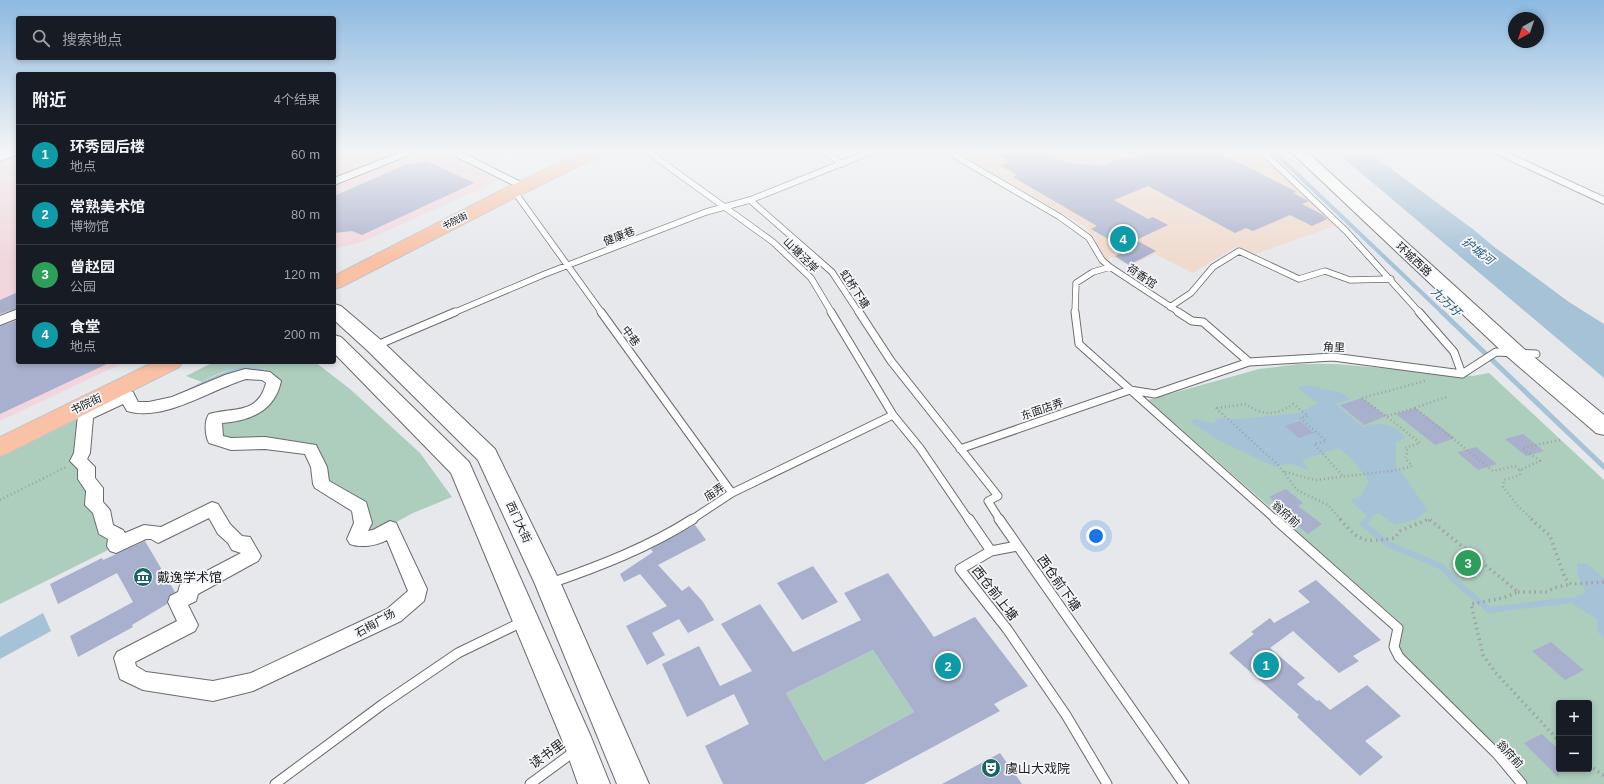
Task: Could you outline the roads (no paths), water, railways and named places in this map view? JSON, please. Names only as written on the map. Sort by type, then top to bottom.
[{"type":"main road","name":"书院街","points":[[336,270],[511,188]]},
{"type":"main road","name":"书院街","points":[[336,282],[511,188]]},
{"type":"main road","name":"环城西路","points":[[1337,188],[1516,353],[1604,427]]},
{"type":"main road","name":"环城西路","points":[[1352,188],[1536,354],[1604,410]]},
{"type":"main road","name":"西门大街","points":[[336,312],[375,346],[487,455],[548,584],[633,784]]},
{"type":"main road","points":[[336,344],[461,468],[580,747],[594,784]]},
{"type":"main road","name":"书院街","points":[[0,430],[139,364]]},
{"type":"main road","name":"书院街","points":[[0,446],[168,364]]},
{"type":"street","points":[[1575,188],[1604,201]]},
{"type":"street","points":[[0,321],[16,314]]},
{"type":"street","name":"石梅广场","points":[[246,374],[265,375],[274,381],[273,388],[267,399],[258,408],[244,415],[230,418],[214,418],[215,439],[231,444],[265,443],[310,449],[319,466],[321,484],[360,507],[363,523],[356,539],[377,537],[390,528],[418,590],[417,595],[394,615],[253,682],[213,691],[144,681],[127,672],[124,658],[188,625],[176,602],[189,595],[187,591],[252,556],[244,542],[238,545],[234,538],[224,529],[212,509],[158,536],[156,532],[144,532],[116,546],[117,535],[105,529],[101,510],[94,505],[95,488],[88,483],[85,475],[87,467],[78,461],[82,453],[86,415],[128,396],[132,407],[160,406],[191,397],[233,377],[246,374]]},
{"type":"lane","name":"中巷","points":[[515,188],[568,265],[732,493]]},
{"type":"lane","name":"山塘泾岸","points":[[699,188],[774,242],[811,278],[893,416]]},
{"type":"lane","name":"健康巷","points":[[375,346],[568,265],[706,212],[750,200],[782,188]]},
{"type":"lane","name":"荷香馆","points":[[1010,188],[1078,229],[1089,238],[1102,260],[1110,267],[1192,321],[1203,322],[1249,362]]},
{"type":"lane","points":[[1300,188],[1346,231],[1391,279],[1454,352],[1462,374],[1496,352],[1536,354]]},
{"type":"lane","name":"虹桥下塘","points":[[750,200],[794,236],[832,272],[891,361],[925,405]]},
{"type":"lane","points":[[1170,307],[1191,293],[1214,267],[1239,251],[1298,279],[1325,271],[1350,280],[1391,279]]},
{"type":"lane","name":"翁府前","points":[[1110,267],[1093,272],[1076,283],[1075,314],[1079,344],[1398,628],[1394,647],[1399,657],[1497,754],[1522,784]]},
{"type":"lane","name":"角里","points":[[1130,390],[1155,394],[1249,362],[1333,357],[1462,374]]},
{"type":"lane","name":"东面店弄","points":[[960,449],[1130,390]]},
{"type":"lane","name":"西仓前下塘","points":[[925,405],[998,496],[988,501],[1017,546],[1184,784]]},
{"type":"lane","name":"庙弄","points":[[548,584],[591,569],[672,532],[732,493],[893,416]]},
{"type":"lane","name":"西仓前上塘","points":[[893,416],[920,448],[991,551],[960,569],[1006,629],[1066,715],[1107,784]]},
{"type":"lane","points":[[991,551],[1017,546]]},
{"type":"lane","points":[[275,784],[383,704],[458,653],[525,620]]},
{"type":"lane","name":"读书里","points":[[530,784],[580,747]]},
{"type":"water","name":"护城河","points":[[1378,188],[1417,188],[1569,302],[1604,324],[1604,378]]},
{"type":"water","points":[[246,366],[263,369],[271,375],[218,383],[161,402],[224,372]]},
{"type":"water","points":[[1305,385],[1340,392],[1350,399],[1336,404],[1363,427],[1381,424],[1396,429],[1401,433],[1405,438],[1396,442],[1396,466],[1428,510],[1416,519],[1395,525],[1379,513],[1369,517],[1350,500],[1361,496],[1369,481],[1353,460],[1339,448],[1302,460],[1309,470],[1289,463],[1275,467],[1216,439],[1190,421],[1196,419],[1212,423],[1220,418],[1240,419],[1299,413],[1318,403],[1298,388]]},
{"type":"water","points":[[1577,563],[1587,564],[1604,578],[1604,638],[1598,632],[1597,619],[1573,604],[1571,600],[1577,595],[1586,593],[1577,573]]},
{"type":"water","points":[[43,613],[51,631],[0,659],[0,637]]},
{"type":"waterway","name":"九万圩","points":[[1311,188],[1443,313]]},
{"type":"waterway","name":"九万圩","points":[[1442,312],[1604,467]]},
{"type":"waterway","points":[[1367,520],[1363,524],[1388,544],[1442,567],[1457,583],[1489,610],[1571,600]]},
{"type":"place","name":"食堂","points":[[1123,239]]},
{"type":"place","name":"曾赵园","points":[[1468,563]]},
{"type":"place","name":"戴逸学术馆","points":[[143,577]]},
{"type":"place","name":"环秀园后楼","points":[[1266,665]]},
{"type":"place","name":"常熟美术馆","points":[[948,666]]},
{"type":"place","name":"虞山大戏院","points":[[991,768]]}]
